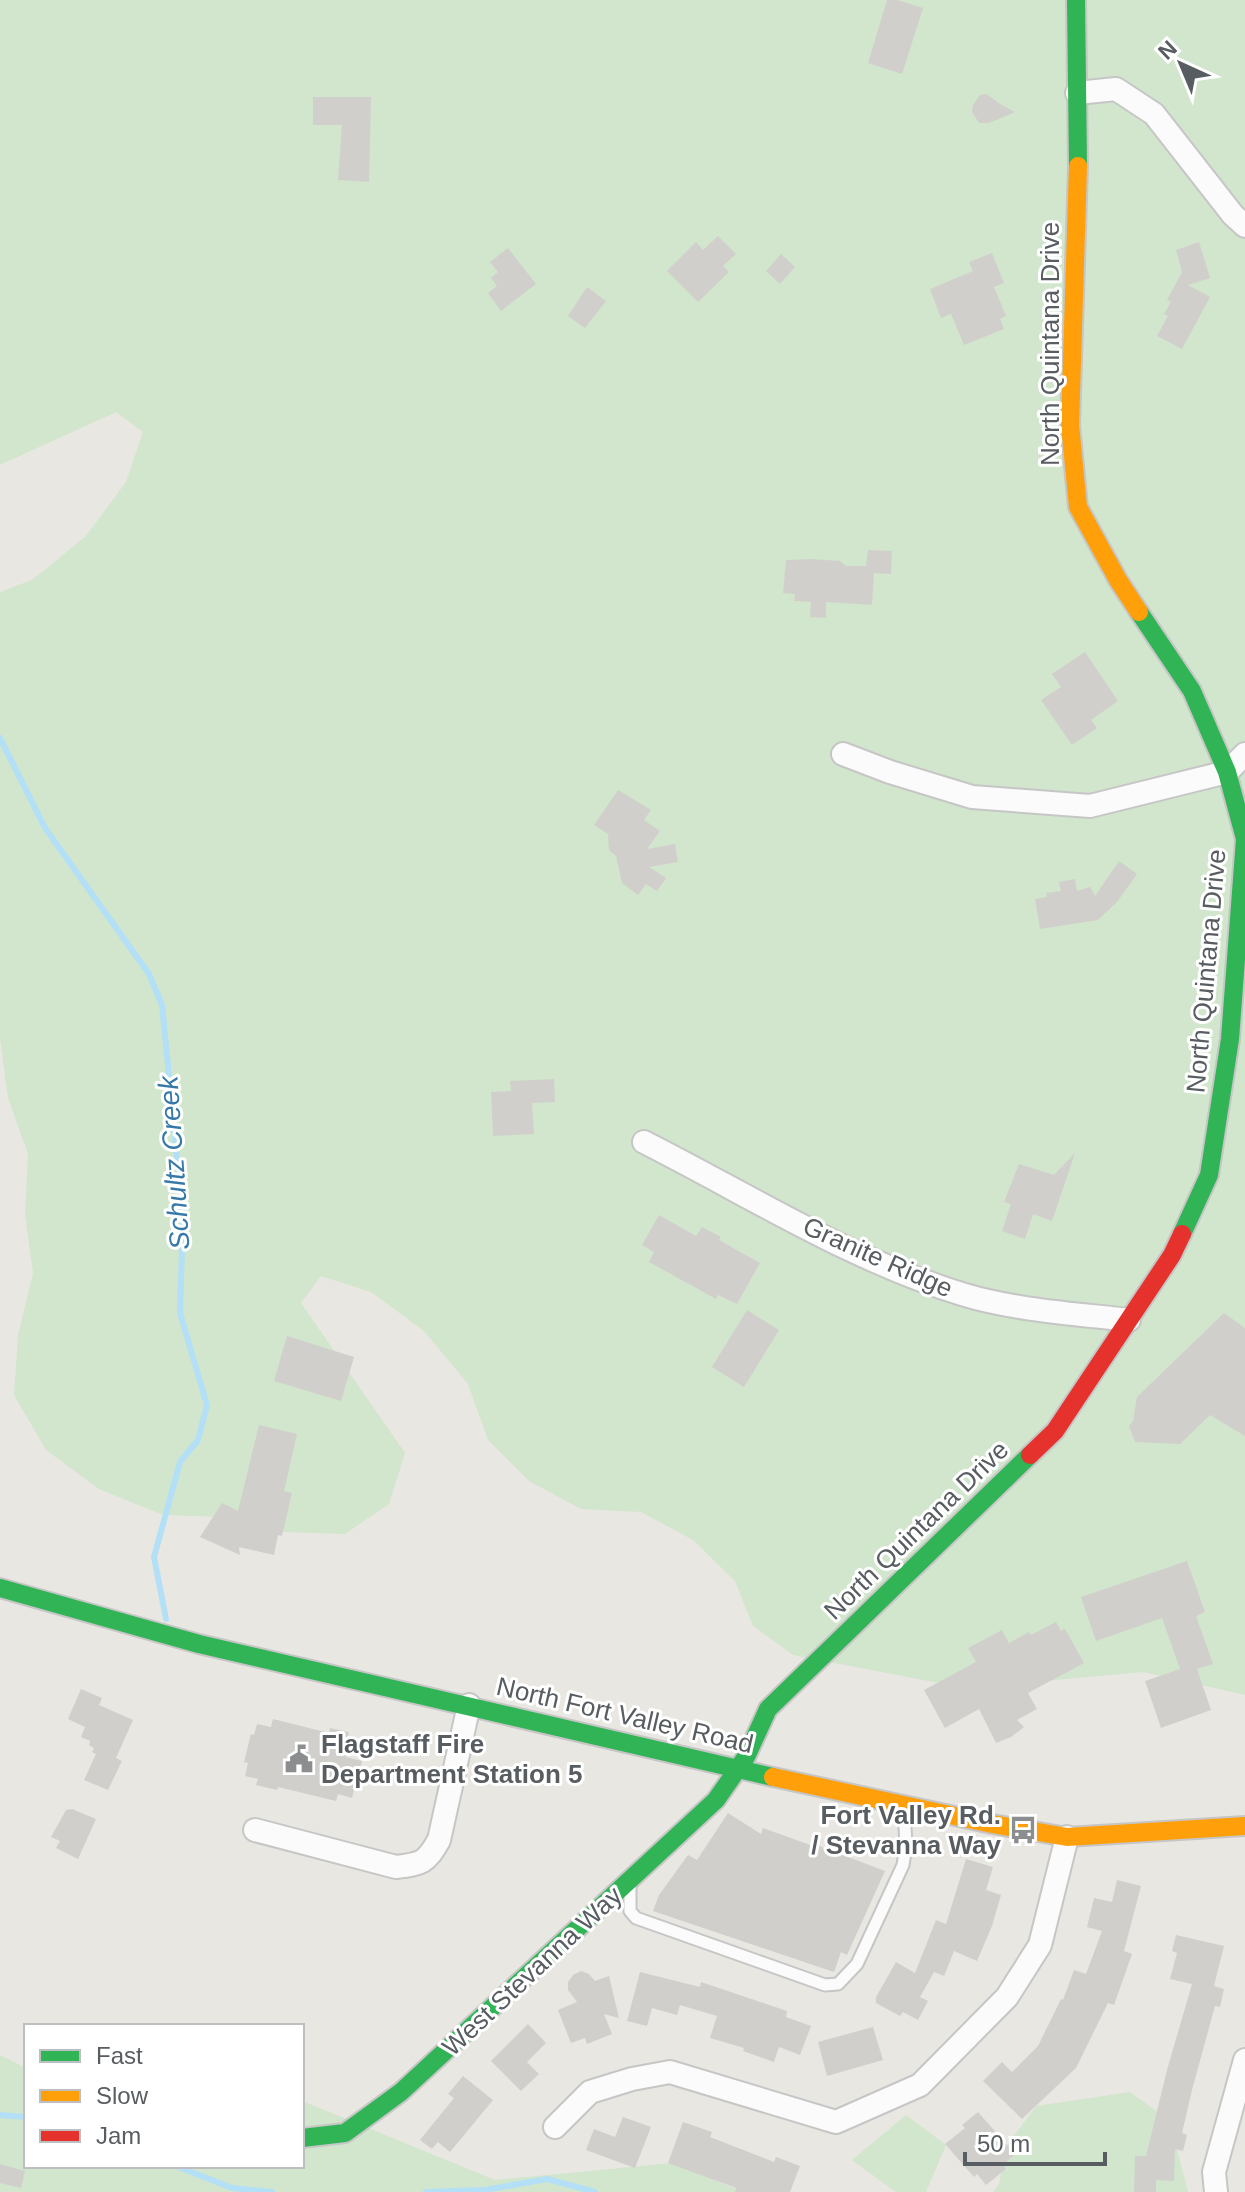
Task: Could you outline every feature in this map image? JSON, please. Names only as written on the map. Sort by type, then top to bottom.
[{"type":"street","name":"North Quintana Drive","points":[[740,1769],[755,1743],[768,1709],[1055,1431],[1172,1255],[1209,1175],[1230,1039],[1245,839],[1227,772],[1192,691],[1118,580],[1078,507],[1070,425],[1078,165],[1076,0]]},
{"type":"street","points":[[1077,93],[1116,89],[1154,114],[1245,226]]},
{"type":"street","points":[[843,754],[972,797],[1090,806],[1227,772],[1245,754]]},
{"type":"street","name":"Granite Ridge","points":[[644,1142],[857,1254],[966,1295],[1129,1320]]},
{"type":"street","name":"North Fort Valley Road","points":[[0,1588],[199,1644],[904,1807],[1067,1837],[1245,1826]]},
{"type":"street","points":[[255,1830],[396,1867],[415,1865],[428,1859],[439,1840],[469,1705]]},
{"type":"street","name":"West Stevanna Way","points":[[304,2138],[345,2133],[401,2092],[716,1800],[740,1769]]},
{"type":"street","points":[[555,2127],[590,2092],[632,2079],[670,2072],[836,2122],[920,2085],[1007,1997],[1040,1945],[1067,1837]]},
{"type":"street","points":[[1216,2192],[1214,2172],[1245,2060]]},
{"type":"lane","points":[[630,1881],[630,1911],[636,1918],[825,1985],[838,1984],[857,1964],[903,1865],[906,1846],[904,1807]]},
{"type":"green space","points":[[0,0],[1245,0],[1245,1695],[1143,1672],[965,1688],[793,1655],[753,1626],[735,1581],[693,1540],[641,1512],[581,1509],[529,1481],[488,1440],[468,1384],[424,1331],[371,1292],[321,1276],[301,1303],[405,1453],[389,1504],[345,1534],[285,1532],[223,1517],[163,1515],[99,1489],[46,1450],[14,1395],[18,1335],[33,1273],[25,1214],[28,1154],[8,1098],[0,1039],[0,592],[32,580],[86,536],[126,482],[143,432],[116,412],[0,465]]},
{"type":"green space","points":[[0,2055],[24,2067],[24,2168],[304,2168],[305,2102],[495,2180],[673,2163],[743,2192],[0,2192]]},
{"type":"green space","points":[[1130,2092],[1170,2121],[1188,2192],[993,2192],[999,2184],[1006,2147],[1036,2106]]},
{"type":"green space","points":[[906,2115],[946,2145],[926,2192],[896,2192],[852,2160]]},
{"type":"building","points":[[887,0],[923,8],[902,74],[868,63]]},
{"type":"building","points":[[987,94],[1015,112],[989,123],[979,123],[972,112],[973,105],[980,95]]},
{"type":"building","points":[[313,97],[371,97],[369,182],[338,180],[342,125],[313,125]]},
{"type":"building","points":[[718,236],[736,254],[723,266],[729,272],[698,302],[667,271],[696,242],[703,250]]},
{"type":"building","points":[[1199,242],[1210,278],[1188,285],[1210,297],[1182,349],[1157,336],[1168,316],[1164,314],[1171,302],[1167,300],[1182,272],[1176,250]]},
{"type":"building","points":[[508,248],[536,284],[501,311],[488,293],[497,286],[491,278],[498,272],[490,262]]},
{"type":"building","points":[[992,253],[1004,283],[994,287],[1006,316],[1000,319],[1004,329],[964,345],[951,314],[941,318],[930,289],[973,271],[969,262]]},
{"type":"building","points":[[781,254],[795,267],[780,284],[766,271]]},
{"type":"building","points":[[587,287],[606,301],[585,328],[568,316]]},
{"type":"building","points":[[868,550],[892,551],[891,574],[874,573],[872,605],[826,602],[826,618],[810,617],[811,602],[794,601],[795,594],[783,593],[786,560],[840,561],[846,566],[866,566]]},
{"type":"building","points":[[1085,652],[1118,701],[1091,720],[1097,728],[1072,745],[1041,700],[1061,687],[1052,674]]},
{"type":"building","points":[[618,790],[651,810],[644,820],[660,831],[647,849],[675,844],[678,862],[649,867],[666,878],[657,891],[646,884],[638,895],[622,883],[616,856],[609,850],[608,834],[594,825]]},
{"type":"building","points":[[1119,861],[1137,874],[1117,902],[1098,920],[1040,929],[1035,899],[1047,897],[1046,893],[1061,891],[1059,882],[1075,879],[1077,891],[1090,887],[1095,896]]},
{"type":"building","points":[[554,1079],[555,1102],[532,1103],[534,1134],[493,1136],[491,1092],[511,1091],[510,1081]]},
{"type":"building","points":[[1075,1153],[1052,1221],[1033,1214],[1025,1239],[1002,1231],[1011,1204],[1004,1202],[1019,1164],[1054,1175]]},
{"type":"building","points":[[659,1215],[696,1236],[702,1227],[760,1263],[737,1304],[718,1295],[716,1299],[649,1262],[654,1252],[642,1245]]},
{"type":"building","points":[[747,1310],[779,1330],[744,1387],[712,1367]]},
{"type":"building","points":[[1224,1313],[1245,1328],[1245,1436],[1210,1415],[1180,1444],[1135,1442],[1129,1426],[1133,1421],[1137,1397]]},
{"type":"building","points":[[287,1336],[354,1357],[341,1401],[274,1381]]},
{"type":"building","points":[[259,1425],[297,1434],[284,1491],[292,1493],[274,1555],[239,1547],[240,1555],[200,1537],[222,1503],[238,1511]]},
{"type":"building","points":[[1187,1561],[1205,1612],[1196,1616],[1213,1664],[1197,1669],[1211,1710],[1161,1728],[1145,1681],[1180,1669],[1162,1618],[1096,1641],[1081,1597]]},
{"type":"building","points":[[1056,1622],[1061,1631],[1065,1629],[1084,1663],[1028,1693],[1037,1709],[1017,1720],[1024,1727],[996,1743],[979,1709],[945,1728],[924,1690],[976,1662],[968,1648],[1002,1630],[1009,1643]]},
{"type":"building","points":[[81,1689],[102,1698],[99,1705],[133,1720],[116,1758],[122,1761],[108,1790],[84,1780],[96,1754],[92,1752],[94,1748],[89,1745],[90,1741],[81,1737],[85,1727],[68,1719]]},
{"type":"building","name":"Flagstaff Fire Department Station 5","points":[[273,1719],[329,1733],[330,1728],[349,1732],[348,1737],[351,1738],[346,1757],[362,1761],[352,1798],[338,1794],[336,1801],[278,1787],[277,1790],[256,1785],[258,1779],[245,1776],[248,1763],[244,1762],[251,1734],[254,1735],[257,1724],[271,1727]]},
{"type":"building","points":[[72,1809],[96,1819],[78,1859],[56,1848],[60,1841],[51,1837],[66,1810]]},
{"type":"building","points":[[728,1813],[761,1834],[763,1828],[885,1871],[847,1955],[841,1952],[834,1972],[653,1911],[659,1895],[688,1855],[697,1860]]},
{"type":"building","points":[[966,1859],[993,1867],[986,1890],[1001,1895],[992,1926],[977,1961],[954,1951],[944,1976],[934,1972],[920,1997],[928,2001],[918,2020],[903,2012],[900,2016],[876,2003],[876,1997],[896,1962],[915,1973],[936,1920],[946,1924]]},
{"type":"building","points":[[1117,1880],[1141,1886],[1124,1951],[1132,1954],[1114,2005],[1108,2003],[1076,2068],[1022,2119],[983,2081],[1002,2062],[1012,2072],[1038,2046],[1063,2000],[1074,1970],[1086,1974],[1102,1931],[1087,1927],[1094,1898],[1112,1902]]},
{"type":"building","points":[[1176,1935],[1224,1946],[1214,1986],[1224,1989],[1220,2007],[1215,2006],[1192,2090],[1182,2133],[1187,2135],[1183,2151],[1175,2149],[1174,2181],[1156,2180],[1156,2192],[1134,2192],[1135,2156],[1146,2156],[1192,1984],[1170,1979],[1177,1953],[1172,1951]]},
{"type":"building","points":[[581,1971],[595,1981],[609,1976],[619,2018],[604,2014],[612,2034],[587,2044],[585,2038],[571,2043],[558,2010],[577,2002],[568,1990],[568,1982]]},
{"type":"building","points":[[640,1972],[700,1987],[701,1982],[787,2011],[786,2017],[811,2026],[800,2055],[779,2047],[774,2062],[743,2051],[744,2048],[710,2038],[717,2016],[680,2005],[677,2015],[652,2008],[647,2026],[627,2021]]},
{"type":"building","points":[[528,2024],[546,2043],[527,2062],[539,2074],[521,2091],[491,2061]]},
{"type":"building","points":[[873,2027],[883,2060],[827,2076],[818,2042]]},
{"type":"building","points":[[463,2076],[493,2100],[450,2152],[438,2142],[432,2149],[420,2140],[454,2098],[448,2094]]},
{"type":"building","points":[[978,2112],[1015,2154],[1003,2165],[1006,2169],[986,2185],[977,2174],[974,2177],[945,2144],[965,2128],[962,2125]]},
{"type":"building","points":[[623,2117],[651,2127],[635,2168],[586,2150],[594,2129],[615,2137]]},
{"type":"building","points":[[683,2122],[712,2132],[710,2137],[774,2162],[776,2157],[800,2166],[790,2192],[735,2192],[736,2188],[668,2163]]},
{"type":"building","points":[[0,2164],[25,2171],[21,2188],[0,2183]]},
{"type":"waterway","name":"Schultz Creek","points":[[0,738],[45,828],[149,974],[162,1005],[183,1218],[180,1313],[207,1405],[198,1440],[180,1462],[154,1557],[166,1619]]},
{"type":"waterway","points":[[0,2115],[24,2117]]},
{"type":"waterway","points":[[181,2168],[232,2188],[272,2192]]},
{"type":"waterway","points":[[426,2192],[485,2190],[547,2179],[595,2192]]},
{"type":"traffic: fast","points":[[1076,0],[1078,166]]},
{"type":"traffic: fast","points":[[1139,612],[1192,691],[1227,772],[1245,839],[1230,1039],[1209,1175],[1182,1234]]},
{"type":"traffic: fast","points":[[304,2138],[345,2133],[401,2092],[716,1800],[746,1757],[768,1709],[1030,1455]]},
{"type":"traffic: fast","points":[[0,1588],[199,1644],[773,1777]]},
{"type":"traffic: slow","points":[[1078,166],[1070,425],[1078,507],[1139,612]]},
{"type":"traffic: slow","points":[[773,1777],[1067,1837],[1245,1826]]},
{"type":"traffic: jam","points":[[1030,1455],[1055,1431],[1172,1255],[1182,1234]]},
{"type":"place","name":"Flagstaff Fire Department Station 5","points":[[299,1759]]},
{"type":"place","name":"Fort Valley Rd. / Stevanna Way","points":[[1023,1830]]}]
